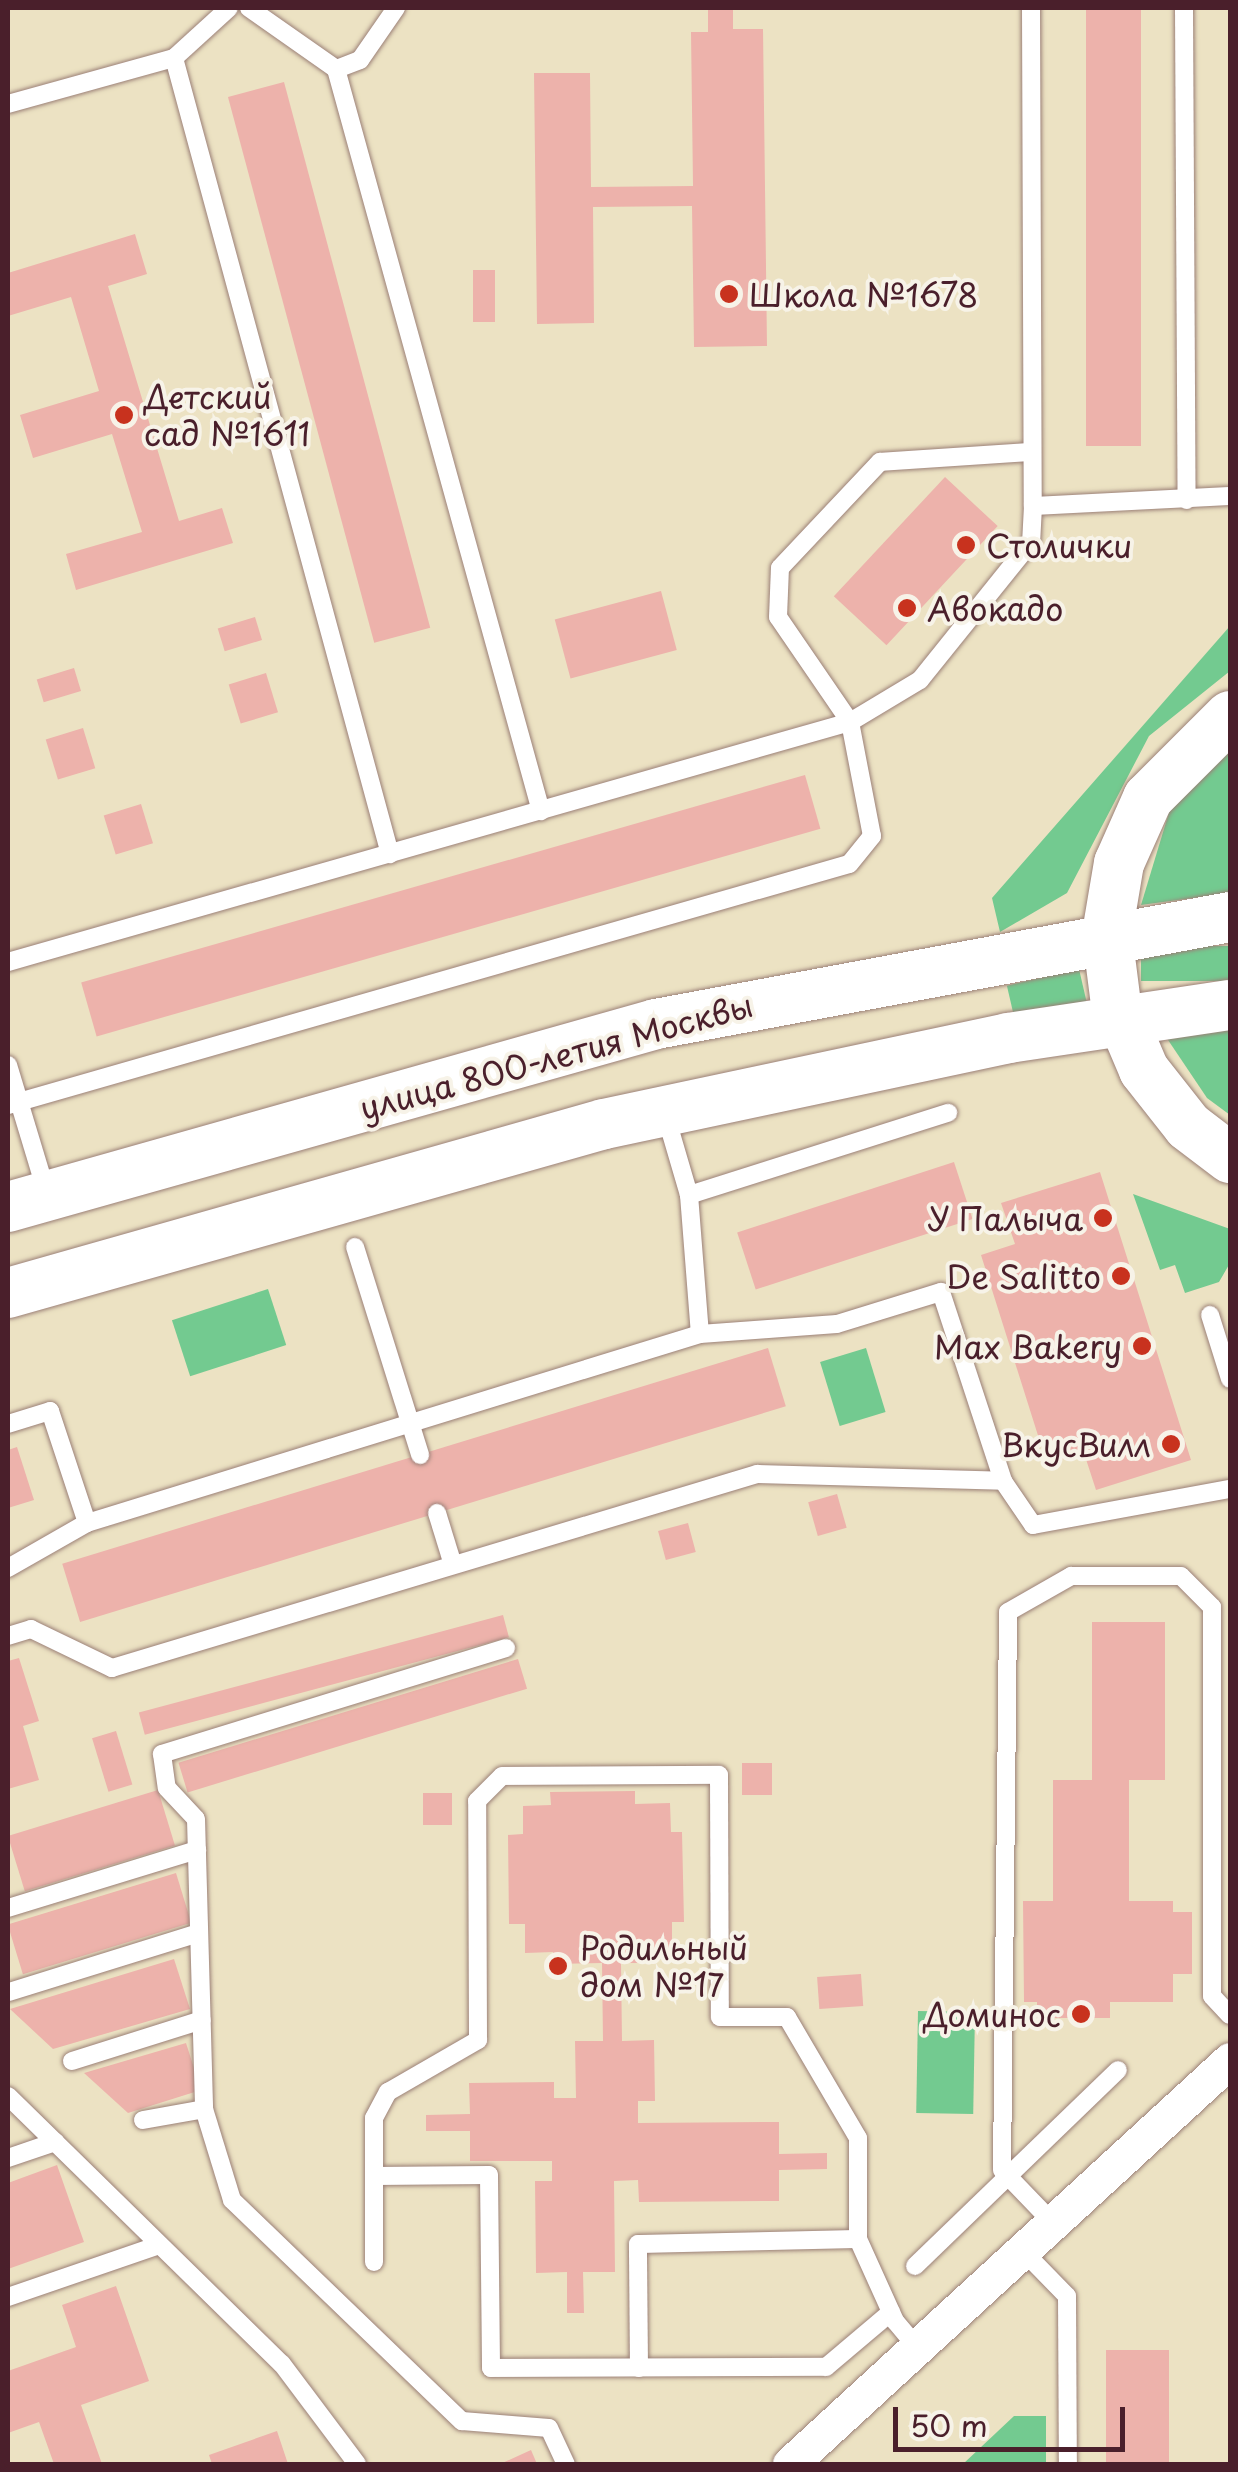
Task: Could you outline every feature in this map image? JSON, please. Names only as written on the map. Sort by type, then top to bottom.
[{"type":"main road","points":[[1230,716],[1148,798],[1118,863],[1107,934],[1122,1020],[1164,1099],[1230,1158]]},
{"type":"main road","name":"улица 800-летия Москвы","points":[[27,1201],[656,1024],[1107,934],[1230,917]]},
{"type":"main road","points":[[8,1293],[664,1110],[1122,1020],[1230,1005]]},
{"type":"street","points":[[790,2464],[1025,2254],[1230,2060]]},
{"type":"lane","points":[[8,104],[174,58],[229,8]]},
{"type":"lane","points":[[249,8],[336,69],[541,811]]},
{"type":"lane","points":[[336,69],[360,60],[396,8]]},
{"type":"lane","points":[[8,962],[850,722],[920,680],[1031,542],[1031,8]]},
{"type":"lane","points":[[1184,8],[1188,500]]},
{"type":"lane","points":[[174,58],[390,854]]},
{"type":"lane","points":[[13,1103],[849,864],[872,836],[850,722],[778,617],[780,568],[880,462],[1032,452]]},
{"type":"lane","points":[[1033,506],[1230,496]]},
{"type":"lane","points":[[8,1066],[27,1201]]},
{"type":"lane","points":[[664,1110],[689,1196],[700,1334]]},
{"type":"lane","points":[[689,1196],[948,1113]]},
{"type":"lane","points":[[355,1247],[420,1455]]},
{"type":"lane","points":[[8,1568],[87,1523],[700,1334],[837,1324],[941,1292],[1003,1481],[1033,1525],[1230,1489]]},
{"type":"lane","points":[[1210,1314],[1230,1380]]},
{"type":"lane","points":[[8,1424],[50,1411],[87,1523]]},
{"type":"lane","points":[[8,1636],[31,1629],[112,1668],[757,1474],[1003,1481]]},
{"type":"lane","points":[[437,1513],[453,1565]]},
{"type":"lane","points":[[1055,2225],[1009,2176],[1008,1612],[1071,1576],[1180,1576],[1212,1607],[1212,1996],[1230,2015]]},
{"type":"lane","points":[[506,1648],[162,1754],[167,1788],[196,1820],[204,2109],[232,2200],[462,2421],[550,2428],[566,2464]]},
{"type":"lane","points":[[374,2262],[374,2118],[388,2092],[478,2040],[477,1801],[502,1776],[719,1775],[720,2017],[787,2017],[858,2138],[858,2240],[891,2312],[920,2350]]},
{"type":"lane","points":[[8,1908],[197,1850]]},
{"type":"lane","points":[[8,1992],[199,1934]]},
{"type":"lane","points":[[72,2061],[202,2020]]},
{"type":"lane","points":[[915,2266],[1118,2070]]},
{"type":"lane","points":[[8,2096],[282,2364],[358,2464]]},
{"type":"lane","points":[[143,2120],[204,2109]]},
{"type":"lane","points":[[8,2158],[54,2142]]},
{"type":"lane","points":[[374,2176],[490,2175],[490,2368],[826,2367],[891,2312]]},
{"type":"lane","points":[[639,2368],[638,2244],[858,2240]]},
{"type":"lane","points":[[8,2297],[159,2245]]},
{"type":"lane","points":[[1025,2254],[1067,2296],[1068,2464]]},
{"type":"green space","points":[[1230,626],[1230,671],[1149,736],[1067,893],[1000,932],[992,898]]},
{"type":"green space","points":[[1230,741],[1230,893],[1141,905],[1170,809]]},
{"type":"green space","points":[[1141,946],[1230,946],[1230,981],[1141,981]]},
{"type":"green space","points":[[1079,969],[1087,1004],[1015,1021],[1007,986]]},
{"type":"green space","points":[[1230,1023],[1230,1115],[1207,1098],[1164,1034]]},
{"type":"green space","points":[[1133,1194],[1230,1229],[1230,1263],[1219,1282],[1185,1293],[1175,1265],[1160,1270]]},
{"type":"green space","points":[[268,1289],[286,1345],[190,1376],[172,1320]]},
{"type":"green space","points":[[866,1348],[886,1412],[840,1426],[820,1362]]},
{"type":"green space","points":[[918,2011],[975,2012],[973,2114],[916,2113]]},
{"type":"green space","points":[[1014,2416],[1046,2416],[1046,2464],[963,2464]]},
{"type":"building","points":[[708,8],[733,8],[733,29],[763,29],[767,346],[694,347],[692,206],[593,207],[594,323],[537,324],[534,73],[590,73],[591,187],[693,186],[691,32],[708,32]]},
{"type":"building","points":[[1086,8],[1141,8],[1141,446],[1086,446]]},
{"type":"building","points":[[284,82],[430,628],[374,643],[228,97]]},
{"type":"building","points":[[135,234],[147,274],[108,286],[179,521],[222,508],[233,543],[76,590],[66,554],[142,532],[112,434],[33,458],[20,415],[99,391],[71,297],[8,316],[8,273]]},
{"type":"building","points":[[473,270],[495,270],[495,322],[473,322]]},
{"type":"building","points":[[945,477],[998,526],[886,645],[834,596]]},
{"type":"building","points":[[661,591],[677,650],[571,678],[555,619]]},
{"type":"building","points":[[255,617],[262,640],[225,651],[218,628]]},
{"type":"building","points":[[74,668],[81,691],[44,702],[37,679]]},
{"type":"building","points":[[266,673],[278,712],[241,724],[229,684]]},
{"type":"building","points":[[83,728],[95,768],[58,780],[46,739]]},
{"type":"building","points":[[805,775],[820,829],[97,1036],[81,983]]},
{"type":"building","points":[[141,804],[153,843],[116,855],[104,815]]},
{"type":"building","points":[[954,1162],[973,1219],[756,1290],[737,1232]]},
{"type":"building","points":[[1100,1172],[1191,1460],[1096,1490],[1084,1453],[1047,1464],[981,1255],[1015,1244],[1001,1203]]},
{"type":"building","points":[[768,1348],[786,1406],[80,1622],[62,1564]]},
{"type":"building","points":[[17,1447],[34,1500],[8,1508],[8,1450]]},
{"type":"building","points":[[837,1494],[847,1528],[818,1536],[808,1502]]},
{"type":"building","points":[[688,1523],[696,1552],[666,1560],[658,1531]]},
{"type":"building","points":[[503,1615],[509,1637],[145,1735],[139,1713]]},
{"type":"building","points":[[1092,1622],[1165,1622],[1165,1780],[1129,1780],[1129,1901],[1173,1901],[1173,1912],[1192,1912],[1192,1974],[1173,1974],[1173,2002],[1110,2002],[1110,2018],[1037,2018],[1037,2002],[1024,2002],[1023,1901],[1053,1901],[1053,1780],[1092,1780]]},
{"type":"building","points":[[19,1658],[39,1721],[23,1726],[39,1780],[8,1789],[8,1661]]},
{"type":"building","points":[[518,1659],[527,1689],[188,1792],[179,1763]]},
{"type":"building","points":[[116,1731],[132,1785],[108,1792],[92,1738]]},
{"type":"building","points":[[742,1763],[772,1763],[772,1795],[742,1795]]},
{"type":"building","points":[[158,1790],[175,1845],[25,1891],[8,1836]]},
{"type":"building","points":[[635,1791],[635,1804],[670,1803],[671,1832],[682,1832],[684,1922],[672,1922],[672,1951],[637,1951],[638,1963],[621,1963],[622,2041],[654,2040],[655,2101],[638,2101],[638,2123],[779,2122],[779,2154],[827,2153],[827,2169],[779,2170],[779,2201],[639,2202],[638,2180],[614,2181],[615,2272],[583,2272],[584,2313],[567,2313],[567,2272],[536,2273],[535,2181],[552,2181],[552,2161],[470,2161],[470,2131],[426,2131],[426,2115],[470,2114],[469,2083],[554,2082],[554,2098],[576,2098],[575,2041],[603,2041],[602,1963],[553,1964],[553,1952],[525,1953],[525,1924],[509,1924],[508,1835],[523,1834],[523,1806],[551,1805],[550,1792]]},
{"type":"building","points":[[423,1793],[452,1793],[452,1825],[423,1825]]},
{"type":"building","points":[[176,1873],[191,1923],[23,1974],[8,1924]]},
{"type":"building","points":[[174,1959],[190,2009],[53,2049],[10,2009]]},
{"type":"building","points":[[861,1974],[863,2006],[819,2009],[817,1977]]},
{"type":"building","points":[[186,2043],[201,2090],[128,2113],[84,2073]]},
{"type":"building","points":[[57,2165],[84,2242],[8,2269],[8,2183]]},
{"type":"building","points":[[116,2286],[149,2381],[81,2405],[102,2464],[54,2464],[39,2422],[8,2433],[8,2371],[76,2347],[62,2305]]},
{"type":"building","points":[[1106,2350],[1169,2350],[1169,2464],[1106,2464]]},
{"type":"building","points":[[277,2431],[288,2464],[212,2464],[209,2455]]},
{"type":"building","points":[[531,2450],[537,2464],[500,2464]]},
{"type":"place","name":"Школа №1678","points":[[729,294]]},
{"type":"place","name":"Детский сад №1611","points":[[124,415]]},
{"type":"place","name":"Столички","points":[[966,545]]},
{"type":"place","name":"Авокадо","points":[[907,608]]},
{"type":"place","name":"У Палыча","points":[[1103,1218]]},
{"type":"place","name":"De Salitto","points":[[1121,1276]]},
{"type":"place","name":"Max Bakery","points":[[1142,1346]]},
{"type":"place","name":"ВкусВилл","points":[[1171,1444]]},
{"type":"place","name":"Родильный дом №17","points":[[558,1966]]},
{"type":"place","name":"Доминос","points":[[1081,2014]]}]
